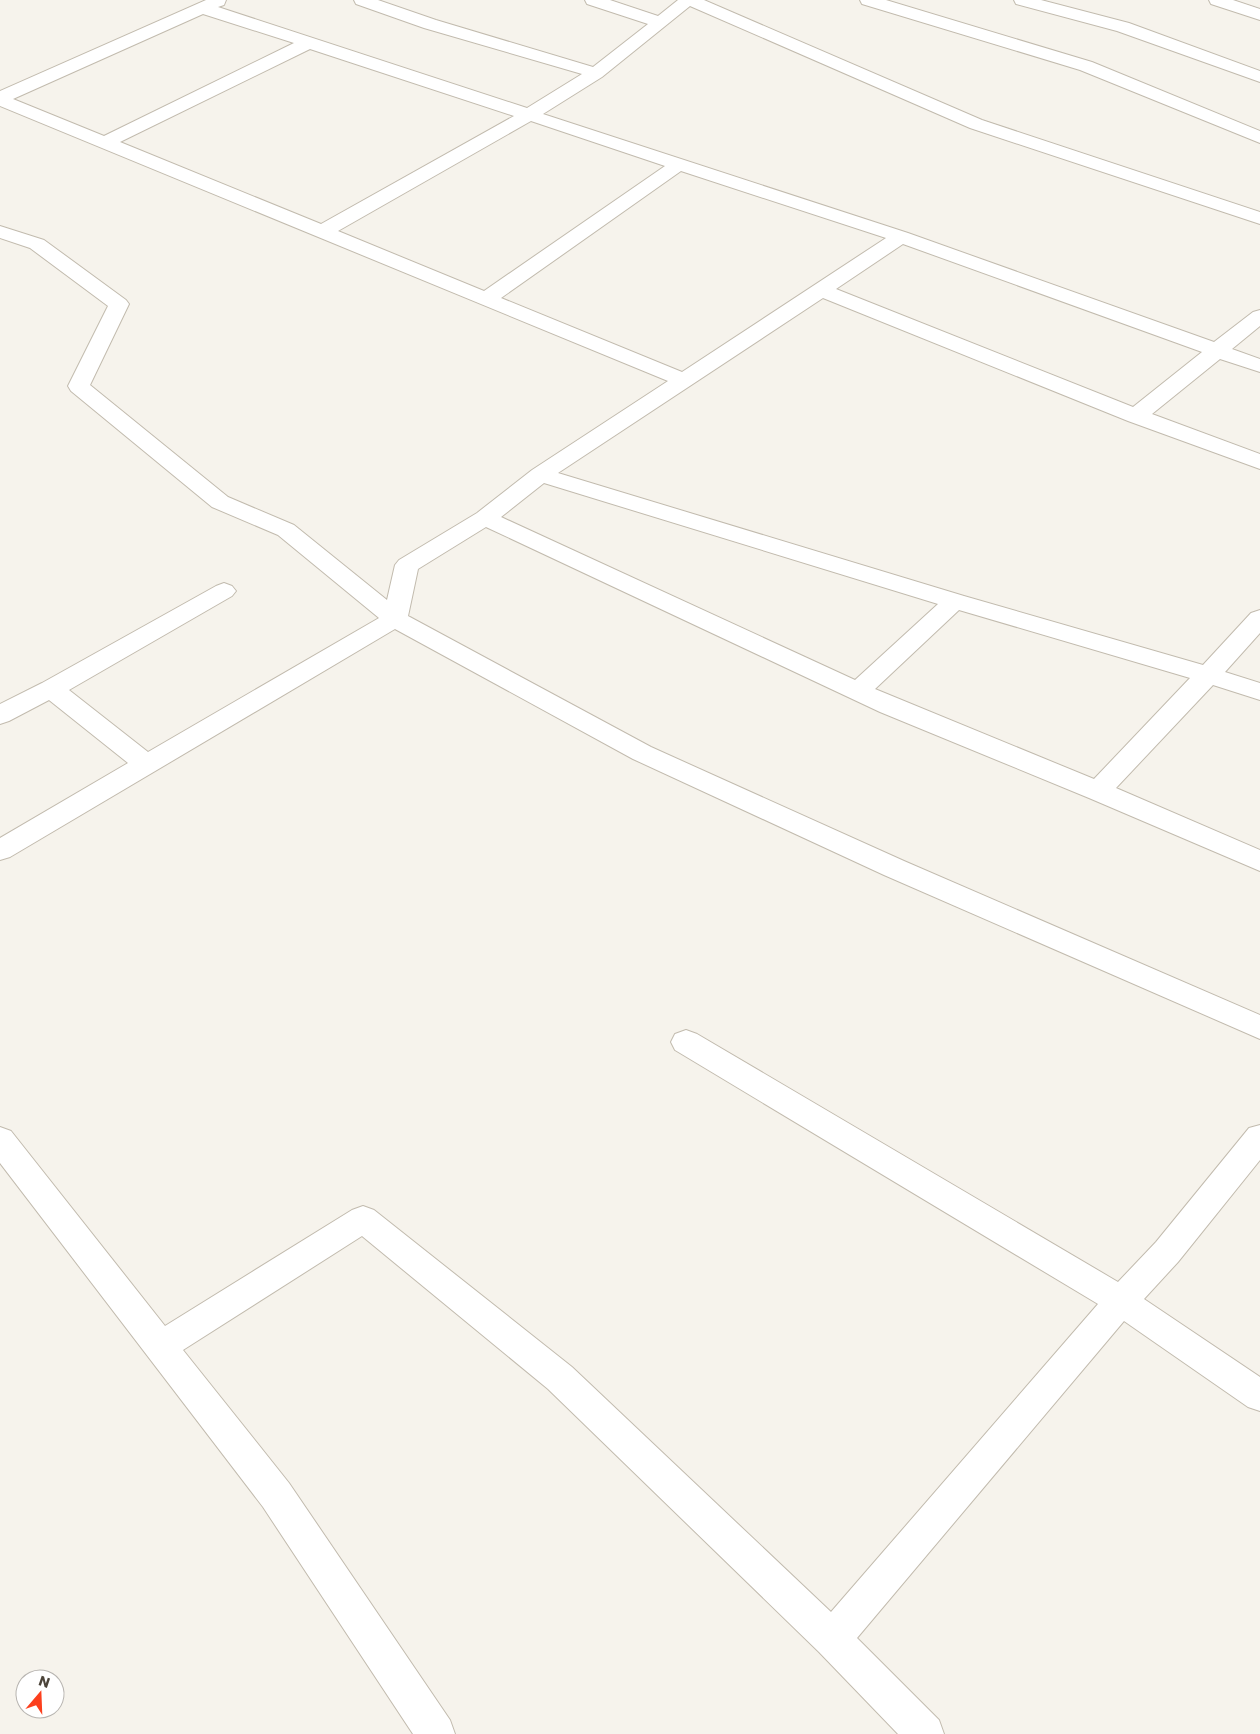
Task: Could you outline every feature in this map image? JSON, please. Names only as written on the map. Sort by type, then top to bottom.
[{"type":"street","points":[[0,99],[220,0]]},
{"type":"street","points":[[362,0],[430,24],[596,73]]},
{"type":"street","points":[[593,0],[660,22]]},
{"type":"street","points":[[322,232],[527,116],[596,73],[689,0],[976,124],[1260,218]]},
{"type":"street","points":[[868,0],[1086,66],[1260,138]]},
{"type":"street","points":[[1022,0],[1123,27],[1260,78]]},
{"type":"street","points":[[1217,0],[1260,15]]},
{"type":"street","points":[[203,8],[306,44],[901,237],[1260,366]]},
{"type":"street","points":[[104,142],[306,44]]},
{"type":"street","points":[[0,99],[684,380]]},
{"type":"street","points":[[487,298],[680,164]]},
{"type":"street","points":[[0,232],[37,244],[119,304],[79,386],[220,502],[286,530],[395,619],[642,753],[894,868],[1228,1012],[1260,1028]]},
{"type":"street","points":[[0,850],[395,619],[406,565],[485,518],[540,475],[901,237]]},
{"type":"street","points":[[822,290],[1136,416],[1260,462]]},
{"type":"street","points":[[1136,416],[1260,316]]},
{"type":"street","points":[[540,475],[955,602],[1208,674],[1260,692]]},
{"type":"street","points":[[485,518],[858,691],[1098,791],[1260,862]]},
{"type":"street","points":[[0,715],[51,689],[224,591]]},
{"type":"street","points":[[858,691],[955,602]]},
{"type":"street","points":[[1098,791],[1260,618]]},
{"type":"street","points":[[51,689],[146,764]]},
{"type":"street","points":[[686,1042],[1121,1301],[1260,1396]]},
{"type":"street","points":[[832,1639],[1121,1301],[1167,1252],[1260,1137]]},
{"type":"street","points":[[0,1140],[276,1495],[436,1734]]},
{"type":"street","points":[[161,1346],[363,1219],[560,1378],[832,1639],[925,1734]]}]
